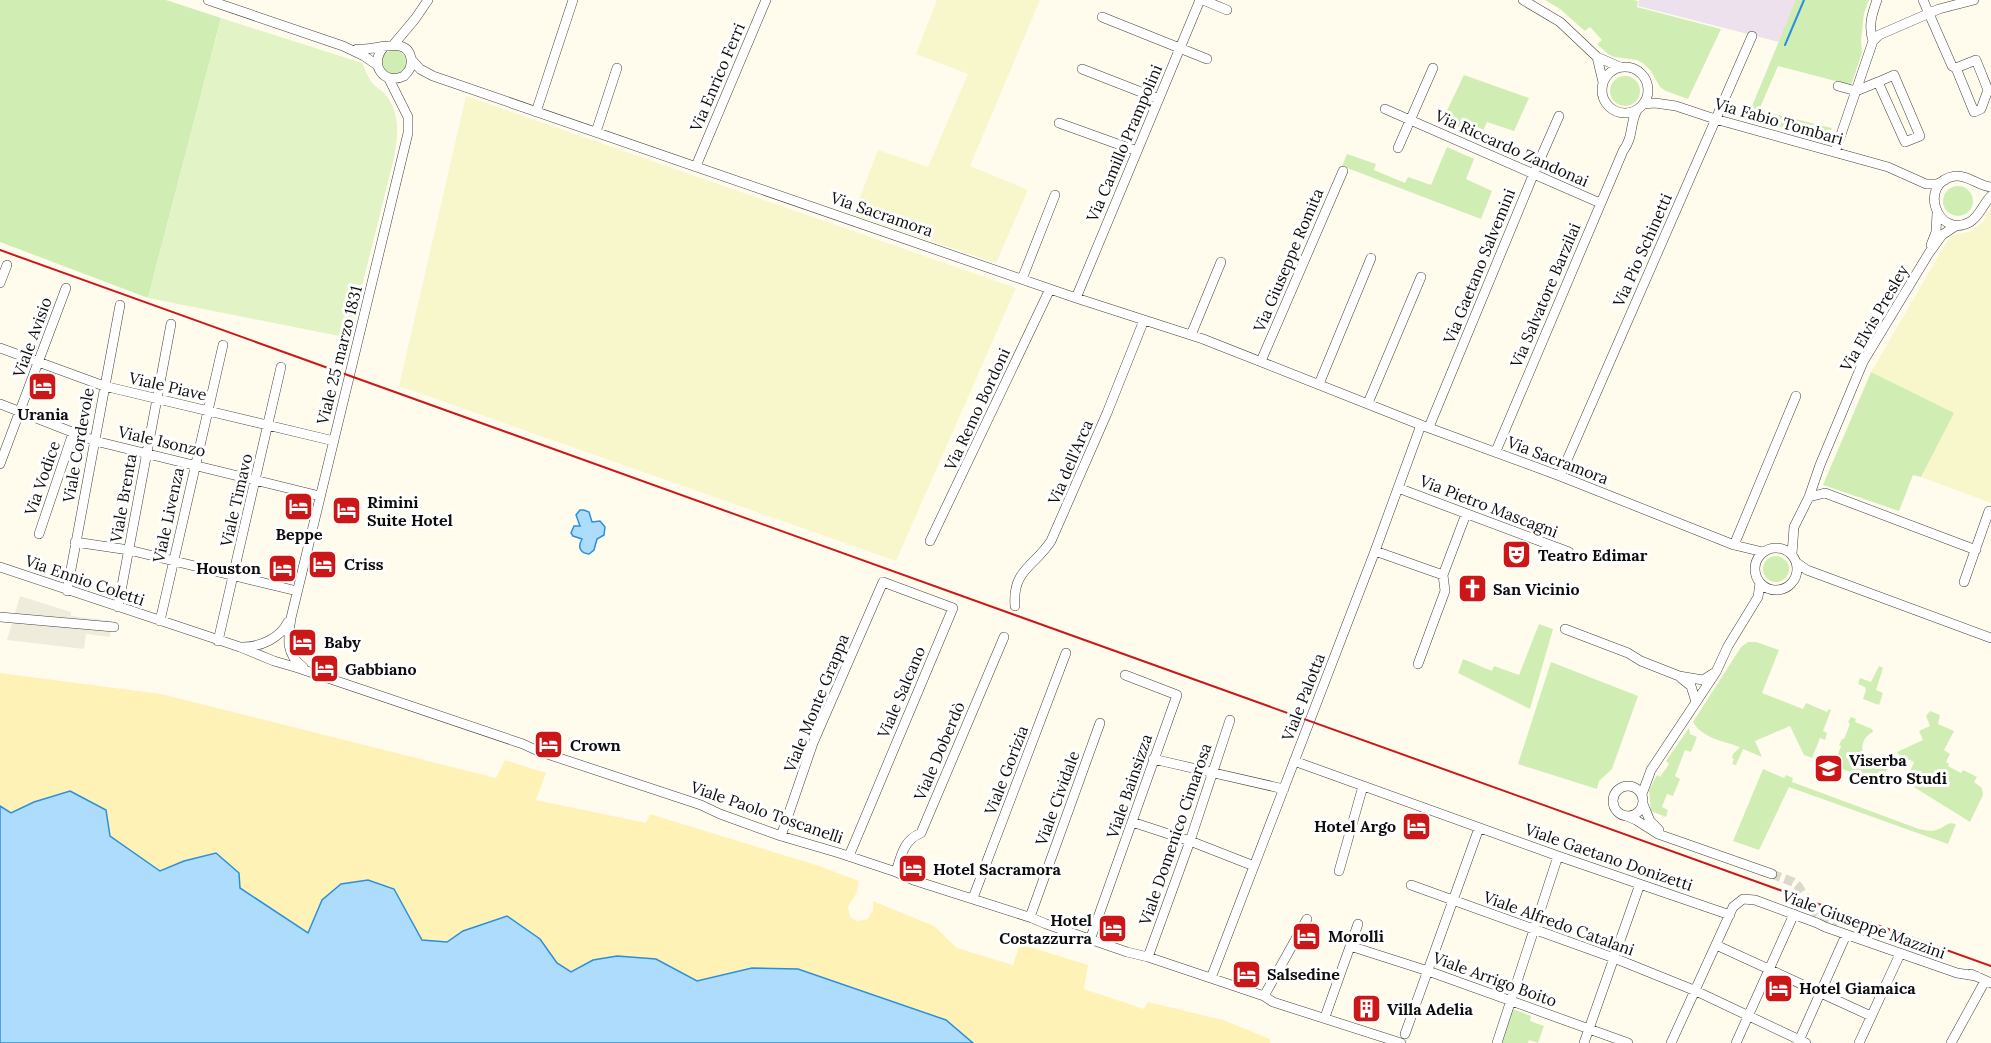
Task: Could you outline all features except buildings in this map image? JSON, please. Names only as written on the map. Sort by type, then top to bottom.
[{"type":"street","points":[[208,0],[343,46],[377,65]]},
{"type":"street","points":[[343,46],[365,50],[384,48],[394,44],[415,20],[428,0]]},
{"type":"street","points":[[536,112],[573,0]]},
{"type":"street","name":"Via Enrico Ferri","points":[[696,166],[766,0]]},
{"type":"street","points":[[1201,0],[1227,10]]},
{"type":"street","name":"Via Camillo Prampolini","points":[[1076,298],[1201,0]]},
{"type":"street","points":[[1523,0],[1560,22],[1597,57],[1620,67],[1639,71],[1647,81],[1648,88],[1647,99],[1640,107],[1625,114],[1613,110],[1604,101],[1603,82],[1597,57]]},
{"type":"street","points":[[1873,41],[1870,31],[1877,0]]},
{"type":"street","points":[[1923,0],[1935,10]]},
{"type":"street","points":[[1933,0],[1952,66],[1956,69],[1974,112],[1981,109],[1988,90],[1976,60],[1956,69]]},
{"type":"street","points":[[1835,152],[1873,41],[1880,35],[1935,10],[1951,0]]},
{"type":"street","points":[[1935,10],[1974,0]]},
{"type":"street","points":[[1102,17],[1207,59]]},
{"type":"street","points":[[405,48],[415,20]]},
{"type":"street","name":"Via Pio Schinetti","points":[[1560,476],[1752,36]]},
{"type":"street","points":[[384,48],[377,57],[380,72],[389,79],[404,76],[410,70],[411,59],[405,48],[394,44]]},
{"type":"street","name":"Via Sacramora","points":[[411,59],[420,69],[433,76],[1076,298],[1191,335],[1425,426],[1496,451],[1734,545],[1763,552]]},
{"type":"street","points":[[1603,82],[1610,73],[1620,67]]},
{"type":"street","points":[[596,132],[617,68]]},
{"type":"street","name":"Via Riccardo Zandonai","points":[[1398,148],[1433,68]]},
{"type":"street","points":[[1082,69],[1159,99]]},
{"type":"street","points":[[1838,86],[1856,91],[1894,75],[1920,136],[1905,142],[1878,82]]},
{"type":"street","name":"Via Sacramora","points":[[404,76],[433,76]]},
{"type":"street","name":"Viale 25 marzo 1831","points":[[400,100],[404,76]]},
{"type":"street","name":"Viale 25 marzo 1831","points":[[288,647],[297,591],[408,134],[408,117],[389,79]]},
{"type":"street","name":"Via Fabio Tombari","points":[[1648,88],[1657,96],[1676,106],[1715,119],[1888,167],[1926,184],[1937,184],[1945,180]]},
{"type":"street","name":"Via Fabio Tombari","points":[[1640,107],[1655,103],[1676,106]]},
{"type":"street","name":"Via Salvatore Barzilai","points":[[1623,151],[1630,141],[1632,119],[1640,107]]},
{"type":"street","name":"Via Riccardo Zandonai","points":[[1385,109],[1600,203]]},
{"type":"street","name":"Via Salvatore Barzilai","points":[[1496,451],[1623,151],[1626,139],[1625,124],[1619,113]]},
{"type":"street","name":"Via Gaetano Salvemini","points":[[1425,426],[1559,116]]},
{"type":"street","points":[[1059,123],[1137,151]]},
{"type":"street","name":"Via Fabio Tombari","points":[[1875,164],[1927,190],[1932,196],[1936,209]]},
{"type":"street","name":"Via Giuseppe Romita","points":[[1261,361],[1343,171]]},
{"type":"street","points":[[1991,187],[1960,176],[1945,180],[1936,191],[1936,209],[1946,221],[1957,225],[1972,221],[1991,196]]},
{"type":"street","points":[[1974,181],[1982,194],[1982,209]]},
{"type":"street","points":[[1022,279],[1055,195]]},
{"type":"street","name":"Via Elvis Presley","points":[[1929,253],[1936,232],[1936,209]]},
{"type":"street","name":"Via Elvis Presley","points":[[1802,508],[1809,497],[1863,362],[1929,253],[1942,236],[1957,225]]},
{"type":"street","points":[[1319,384],[1371,258]]},
{"type":"street","points":[[1191,335],[1221,262]]},
{"type":"street","points":[[0,283],[7,265]]},
{"type":"street","points":[[1369,403],[1421,277]]},
{"type":"street","name":"Viale Avisio","points":[[0,464],[66,288]]},
{"type":"street","name":"Via Remo Bordoni","points":[[930,541],[1050,289]]},
{"type":"street","name":"Viale Cordevole","points":[[68,591],[75,542],[120,305]]},
{"type":"street","points":[[1369,403],[1409,317]]},
{"type":"street","name":"Via dell'Arca","points":[[1015,606],[1014,598],[1018,578],[1043,554],[1051,541],[1107,413],[1144,320]]},
{"type":"street","name":"Viale Brenta","points":[[118,607],[171,324]]},
{"type":"street","name":"Viale Livenza","points":[[160,621],[223,345]]},
{"type":"street","name":"Viale Piave","points":[[0,348],[104,386],[334,441]]},
{"type":"street","name":"Viale Timavo","points":[[218,641],[281,367]]},
{"type":"street","points":[[1734,545],[1796,396]]},
{"type":"street","name":"Viale Isonzo","points":[[0,404],[95,441],[320,496]]},
{"type":"street","name":"Viale Palotta","points":[[1211,978],[1398,488],[1425,426]]},
{"type":"street","name":"Via Vodice","points":[[39,534],[73,433]]},
{"type":"street","name":"Via Elvis Presley","points":[[1775,547],[1785,540],[1794,527],[1813,475],[1820,465]]},
{"type":"street","points":[[1817,477],[1825,493]]},
{"type":"street","name":"Via Pietro Mascagni","points":[[1398,488],[1569,552]]},
{"type":"street","points":[[1809,497],[1825,493],[1976,550]]},
{"type":"street","points":[[1964,582],[1989,511]]},
{"type":"street","points":[[1418,664],[1445,591],[1443,575],[1466,514]]},
{"type":"street","name":"Via Elvis Presley","points":[[1794,527],[1794,558]]},
{"type":"street","points":[[75,542],[129,550],[297,591]]},
{"type":"street","name":"Via Sacramora","points":[[1734,545],[1755,563]]},
{"type":"street","points":[[1656,762],[1638,812],[1634,815],[1624,815],[1616,810],[1613,798],[1618,790],[1632,786],[1648,772],[1716,672],[1758,597],[1760,583],[1755,563],[1763,552],[1775,547],[1784,549],[1807,570],[1991,638]]},
{"type":"street","points":[[1375,550],[1443,575]]},
{"type":"street","points":[[1760,583],[1775,590],[1785,588],[1797,574],[1794,558]]},
{"type":"street","name":"Via Ennio Coletti","points":[[0,567],[160,621]]},
{"type":"street","points":[[1794,580],[1807,576],[1827,578]]},
{"type":"street","name":"Viale Monte Grappa","points":[[781,836],[805,765],[883,582]]},
{"type":"street","name":"Viale Salcano","points":[[849,856],[953,608],[883,582]]},
{"type":"street","points":[[1724,656],[1759,605],[1775,590]]},
{"type":"street","points":[[0,616],[114,627]]},
{"type":"street","name":"Viale 25 marzo 1831","points":[[276,637],[291,618]]},
{"type":"street","name":"Viale Paolo Toscanelli","points":[[160,621],[701,805],[781,836],[849,856],[913,880],[1030,917],[1090,940],[1264,996],[1273,1002],[1314,1016],[1403,1038]]},
{"type":"street","points":[[1565,629],[1628,653],[1641,661],[1679,676],[1703,680],[1716,672]]},
{"type":"street","points":[[240,648],[250,647],[276,637]]},
{"type":"street","name":"Viale Paolo Toscanelli","points":[[276,637],[281,638],[297,663],[313,674]]},
{"type":"street","name":"Viale Doberdò","points":[[896,872],[905,845],[914,835],[921,832],[1004,637]]},
{"type":"street","points":[[266,642],[265,655],[272,660],[281,661],[286,656],[288,647]]},
{"type":"street","name":"Viale Gorizia","points":[[973,898],[1066,653]]},
{"type":"street","name":"Viale Bainsizza","points":[[1090,940],[1177,695],[1125,675]]},
{"type":"street","points":[[1679,676],[1691,686],[1696,702]]},
{"type":"street","name":"Viale Domenico Cimarosa","points":[[1148,957],[1230,720]]},
{"type":"street","name":"Viale Cividale","points":[[1030,917],[1100,723]]},
{"type":"street","points":[[1154,759],[1284,789]]},
{"type":"street","name":"Viale Gaetano Donizetti","points":[[1294,761],[1730,915]]},
{"type":"street","points":[[1339,871],[1363,786]]},
{"type":"street","points":[[1632,786],[1636,788],[1642,799]]},
{"type":"street","name":"Viale Giuseppe Mazzini","points":[[1642,799],[1650,821],[1671,838]]},
{"type":"street","name":"Viale Giuseppe Mazzini","points":[[1624,815],[1658,834],[1772,874]]},
{"type":"street","points":[[1132,822],[1190,841],[1254,866]]},
{"type":"street","points":[[1403,1038],[1479,828]]},
{"type":"street","points":[[1497,1043],[1558,856]]},
{"type":"street","points":[[1584,1043],[1640,884]]},
{"type":"street","name":"Viale Alfredo Catalani","points":[[1411,885],[1614,958],[1696,991],[1801,1042]]},
{"type":"street","name":"Viale Giuseppe Mazzini","points":[[1730,915],[1738,902],[1743,899],[1755,900],[1900,954],[1984,980]]},
{"type":"street","points":[[1736,1043],[1794,914]]},
{"type":"street","points":[[1673,1042],[1730,915]]},
{"type":"street","points":[[1264,996],[1307,919]]},
{"type":"street","points":[[1325,1017],[1358,924]]},
{"type":"street","name":"Viale Giuseppe Mazzini","points":[[1838,925],[1984,980]]},
{"type":"street","points":[[1801,1042],[1846,935]]},
{"type":"street","points":[[1716,945],[1871,1016]]},
{"type":"street","name":"Viale Arrigo Boito","points":[[1350,946],[1428,971],[1628,1043]]},
{"type":"street","points":[[1862,1042],[1871,1016],[1900,954]]},
{"type":"street","points":[[1951,1043],[1984,980]]},
{"type":"shaded area","points":[[937,0],[1040,0],[970,166],[1028,190],[996,263],[853,215],[878,150],[928,167],[968,74],[916,54]]},
{"type":"shaded area","points":[[1639,0],[1797,0],[1779,42],[1638,6]]},
{"type":"shaded area","points":[[466,96],[1016,288],[896,561],[399,386]]},
{"type":"shaded area","points":[[1991,207],[1991,503],[1921,477],[1953,413],[1871,372],[1949,238],[1956,234],[1969,232],[1982,223]]},
{"type":"shaded area","points":[[20,596],[71,612],[71,616],[112,621],[110,637],[86,634],[84,649],[7,640]]},
{"type":"green space","points":[[0,0],[166,0],[221,18],[148,298],[0,242]]},
{"type":"green space","points":[[1545,0],[1633,0],[1638,1],[1637,7],[1721,29],[1688,99],[1660,87],[1651,71],[1637,60],[1608,54],[1597,44],[1602,40],[1590,27],[1585,31],[1560,9]]},
{"type":"green space","points":[[1796,0],[1869,0],[1864,13],[1862,53],[1851,85],[1778,66],[1759,110],[1832,128],[1828,136],[1824,138],[1747,118]]},
{"type":"green space","points":[[221,18],[362,63],[372,83],[385,94],[394,109],[397,133],[394,158],[349,338],[148,298]]},
{"type":"green space","points":[[394,50],[402,54],[406,62],[402,70],[394,74],[386,70],[382,62],[386,54]]},
{"type":"green space","points":[[1464,75],[1529,98],[1514,131],[1487,122],[1480,138],[1443,119]]},
{"type":"green space","points":[[1625,76],[1636,80],[1640,91],[1636,102],[1625,106],[1614,102],[1610,91],[1614,80]]},
{"type":"green space","points":[[1447,147],[1474,159],[1466,179],[1492,191],[1481,219],[1342,166],[1347,154],[1376,164],[1374,170],[1405,183],[1408,177],[1431,185]]},
{"type":"green space","points":[[1958,186],[1969,190],[1973,201],[1969,212],[1958,216],[1947,212],[1943,201],[1947,190]]},
{"type":"green space","points":[[1871,372],[1954,413],[1921,477],[1913,475],[1899,511],[1823,485]]},
{"type":"green space","points":[[1776,556],[1785,560],[1789,569],[1785,578],[1776,582],[1767,578],[1763,569],[1767,560]]},
{"type":"green space","points":[[1539,624],[1553,629],[1530,709],[1458,673],[1463,659],[1492,671],[1494,666],[1519,675]]},
{"type":"green space","points":[[1748,642],[1756,642],[1779,650],[1762,693],[1803,709],[1806,703],[1827,712],[1831,710],[1823,731],[1827,733],[1825,740],[1820,738],[1812,758],[1804,755],[1790,726],[1755,741],[1762,757],[1743,749],[1736,765],[1732,764],[1733,754],[1740,747],[1707,735],[1693,722],[1741,647]]},
{"type":"green space","points":[[1551,662],[1638,696],[1612,769],[1599,781],[1597,789],[1518,764]]},
{"type":"green space","points":[[1879,666],[1883,668],[1876,690],[1883,693],[1879,705],[1863,699],[1865,687],[1858,684],[1860,678],[1871,682]]},
{"type":"green space","points":[[1930,711],[1940,715],[1938,724],[1954,731],[1944,750],[1950,754],[1946,762],[1948,766],[1961,773],[1963,770],[1977,777],[1974,782],[1982,788],[1983,795],[1970,822],[1906,781],[1914,762],[1897,752],[1923,740],[1919,731],[1930,726],[1926,716]]},
{"type":"green space","points":[[1851,717],[1856,719],[1855,722],[1872,729],[1873,732],[1867,736],[1862,747],[1863,753],[1870,762],[1883,764],[1887,769],[1880,784],[1860,775],[1858,777],[1852,775],[1853,773],[1838,767],[1836,769],[1831,767],[1833,761],[1835,762],[1841,746],[1839,745],[1844,739]]},
{"type":"green space","points":[[1689,728],[1690,734],[1697,737],[1691,752],[1685,750],[1675,776],[1680,779],[1673,796],[1667,794],[1662,807],[1668,810],[1666,817],[1651,811],[1649,790],[1657,775],[1660,777],[1669,764],[1666,761]]},
{"type":"green space","points":[[1763,769],[1784,778],[1786,775],[1793,778],[1792,782],[1919,829],[1934,831],[1948,824],[1956,824],[1948,844],[1789,787],[1759,850],[1733,841]]},
{"type":"green space","points":[[1513,1009],[1531,1016],[1530,1021],[1544,1026],[1538,1043],[1529,1040],[1528,1043],[1502,1043]]},
{"type":"sand","points":[[0,673],[161,694],[496,778],[505,760],[546,773],[536,800],[646,823],[650,814],[816,865],[859,881],[856,894],[848,908],[851,918],[858,921],[868,919],[873,910],[873,901],[934,926],[957,948],[1013,965],[1020,944],[1088,965],[1084,989],[1144,1009],[1148,1002],[1223,1020],[1270,1039],[1270,1043],[973,1043],[946,1020],[752,968],[697,981],[656,959],[593,960],[571,972],[557,963],[540,939],[463,931],[447,942],[421,940],[406,910],[341,884],[322,900],[308,933],[240,887],[184,861],[160,871],[110,836],[34,802],[11,813],[0,806]]},
{"type":"water","points":[[580,510],[589,512],[592,522],[600,521],[605,527],[604,535],[597,539],[594,550],[589,554],[580,549],[582,539],[571,533],[574,526],[580,526],[576,515]]},
{"type":"water","points":[[70,791],[106,810],[110,836],[160,871],[184,861],[216,853],[239,873],[240,888],[308,933],[322,900],[341,884],[368,880],[394,889],[422,940],[447,942],[463,931],[507,916],[540,939],[557,963],[571,972],[593,960],[617,956],[656,959],[697,981],[752,968],[798,969],[946,1020],[973,1043],[0,1043],[0,806],[11,813],[34,802]]},
{"type":"waterway","points":[[1785,45],[1804,0]]},
{"type":"tunnel","points":[[1772,874],[1793,882],[1815,912],[1837,925]]},
{"type":"railway","points":[[0,250],[1991,966]]},
{"type":"place","name":"Urania","points":[[43,386]]},
{"type":"place","name":"Beppe","points":[[299,506]]},
{"type":"place","name":"Rimini Suite Hotel","points":[[346,511]]},
{"type":"place","name":"Teatro Edimar","points":[[1517,555]]},
{"type":"place","name":"Criss","points":[[323,564]]},
{"type":"place","name":"Houston","points":[[282,568]]},
{"type":"place","name":"San Vicinio","points":[[1472,589]]},
{"type":"place","name":"Baby","points":[[303,642]]},
{"type":"place","name":"Gabbiano","points":[[324,669]]},
{"type":"place","name":"Crown","points":[[549,745]]},
{"type":"place","name":"Viserba Centro Studi","points":[[1828,769]]},
{"type":"place","name":"Hotel Argo","points":[[1417,826]]},
{"type":"place","name":"Hotel Sacramora","points":[[912,869]]},
{"type":"place","name":"Hotel Costazzurra","points":[[1113,929]]},
{"type":"place","name":"Morolli","points":[[1307,936]]},
{"type":"place","name":"Salsedine","points":[[1246,974]]},
{"type":"place","name":"Hotel Giamaica","points":[[1778,988]]},
{"type":"place","name":"Villa Adelia","points":[[1366,1009]]}]
